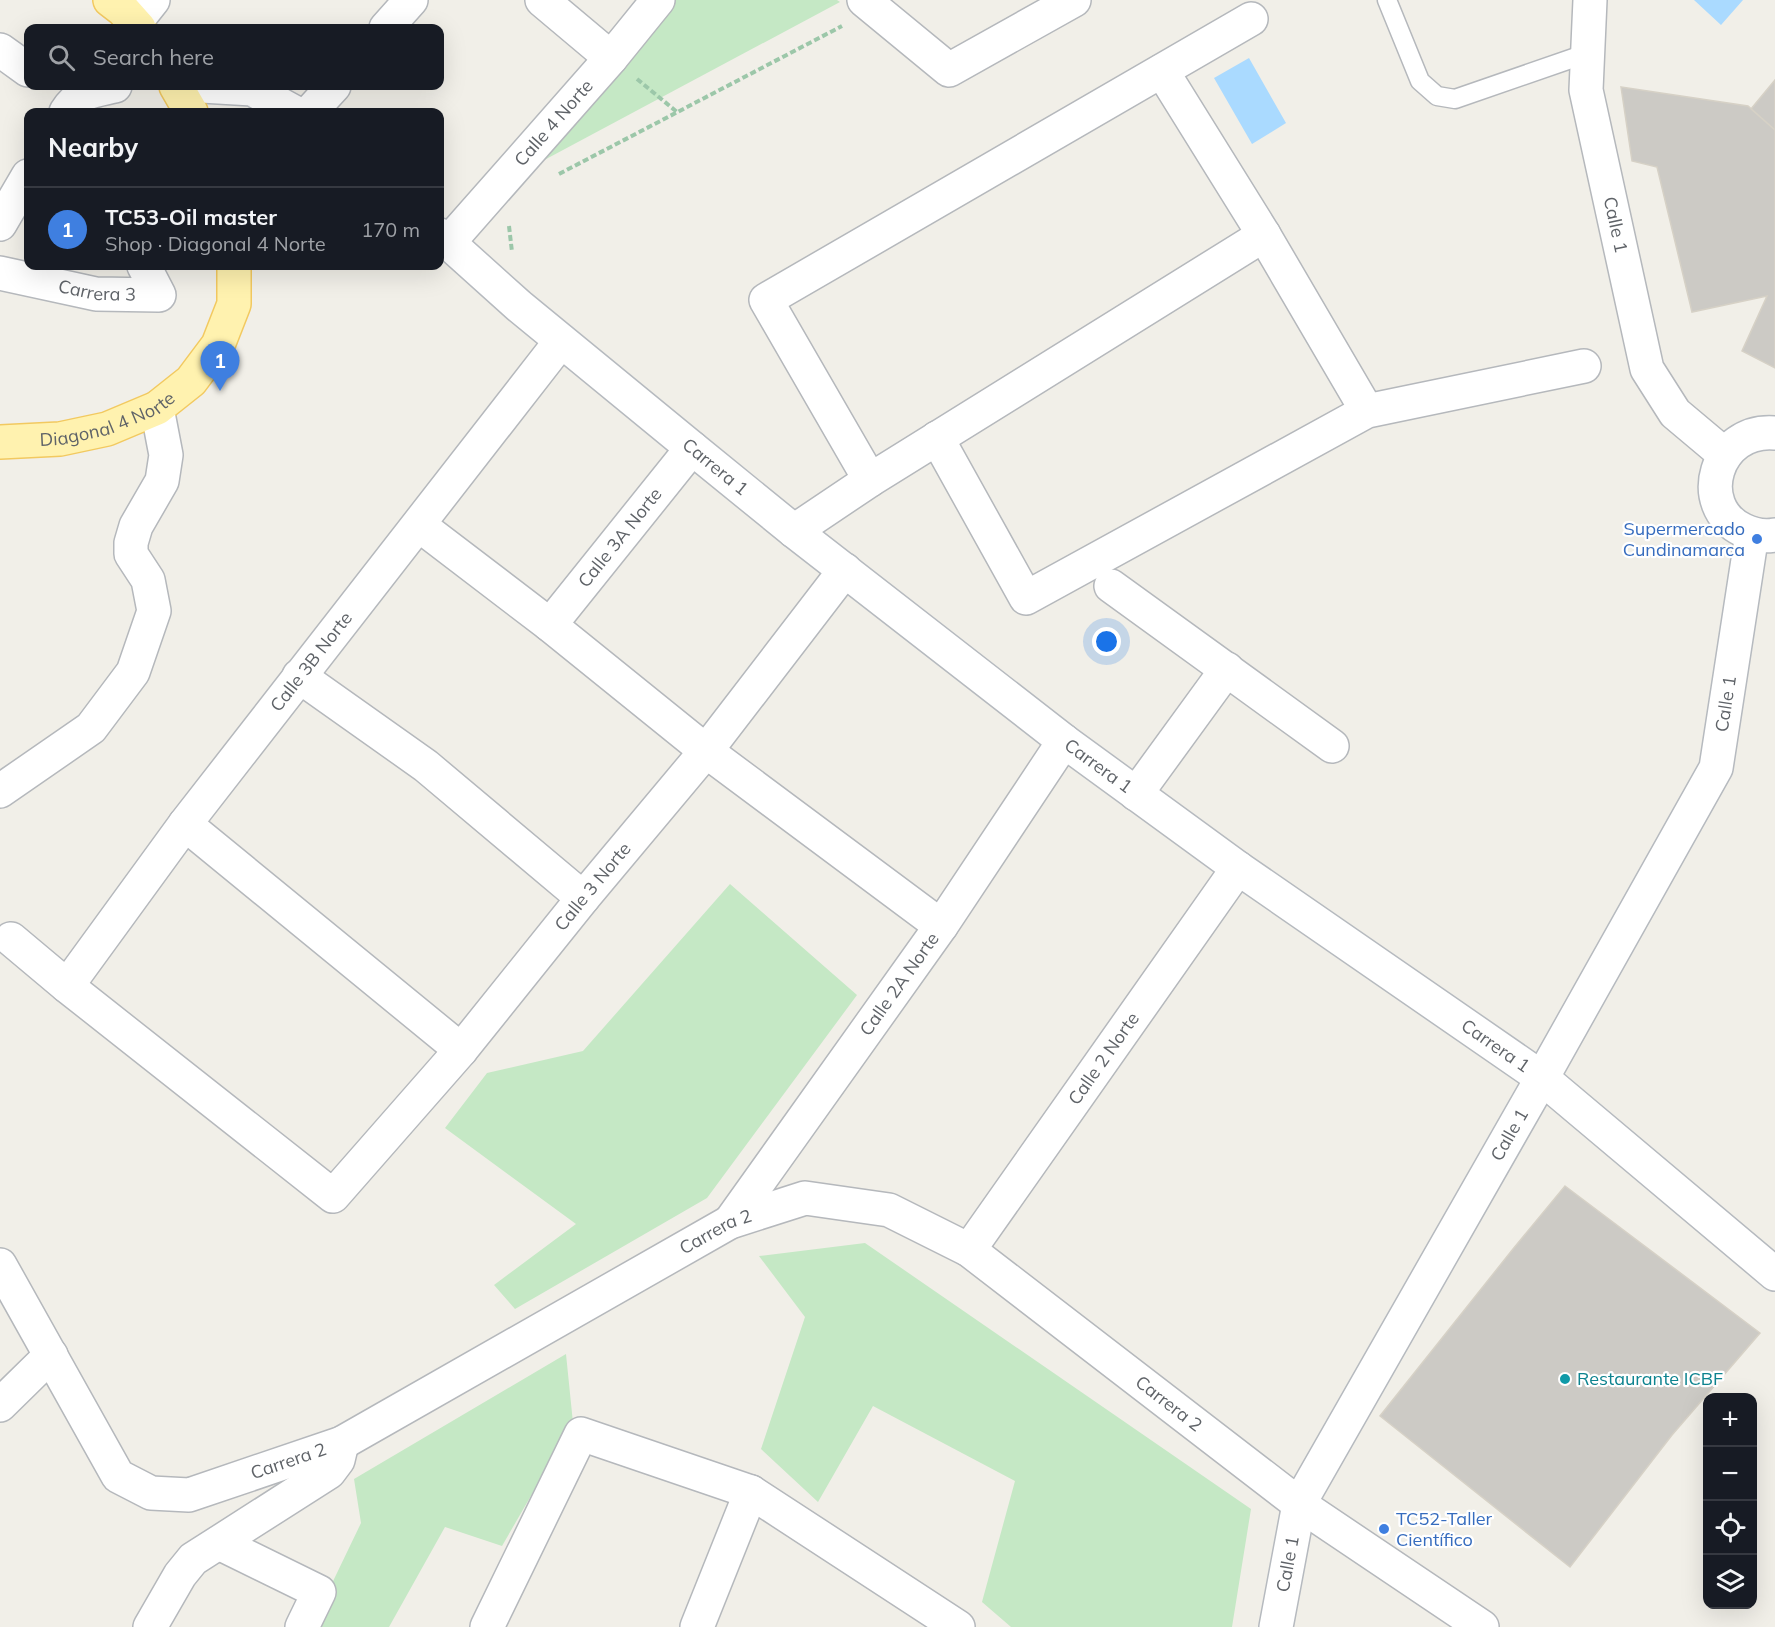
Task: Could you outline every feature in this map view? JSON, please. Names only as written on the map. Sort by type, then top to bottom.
[{"type":"main road","points":[[178,90],[189,108]]},
{"type":"main road","name":"Diagonal 4 Norte","points":[[0,442],[60,439],[107,429],[157,408],[191,381],[218,345],[234,304],[234,270]]},
{"type":"street","points":[[390,24],[411,0]]},
{"type":"street","points":[[542,0],[611,58]]},
{"type":"street","name":"Calle 4 Norte","points":[[444,239],[611,58],[658,0]]},
{"type":"street","points":[[869,4],[949,70],[1074,0]]},
{"type":"street","name":"Calle 1","points":[[1590,0],[1586,90],[1647,369],[1675,413],[1725,455]]},
{"type":"street","points":[[870,480],[766,300],[1251,20]]},
{"type":"street","points":[[0,50],[24,67]]},
{"type":"street","points":[[1162,71],[1264,235],[1367,411]]},
{"type":"street","points":[[66,103],[86,92],[96,90]]},
{"type":"street","points":[[254,90],[287,108]]},
{"type":"street","points":[[314,108],[330,90]]},
{"type":"street","points":[[0,224],[24,183]]},
{"type":"street","points":[[794,531],[870,480],[1264,235]]},
{"type":"street","name":"Carrera 1","points":[[444,239],[519,306],[794,531],[1064,741],[1238,868],[1542,1078],[1775,1274]]},
{"type":"street","name":"Carrera 3","points":[[0,273],[96,294],[159,295],[146,270]]},
{"type":"street","name":"Calle 3B Norte","points":[[67,986],[184,824],[561,341]]},
{"type":"street","points":[[937,438],[1026,598],[1367,411],[1584,366]]},
{"type":"street","points":[[0,791],[91,728],[133,672],[154,611],[148,580],[131,554],[131,543],[136,526],[162,481],[166,455],[157,408]]},
{"type":"street","name":"Calle 1","points":[[1276,1627],[1299,1504],[1716,768],[1763,535],[1737,527],[1725,515],[1718,501],[1715,485],[1718,469],[1725,455],[1735,443],[1748,435],[1763,432],[1775,433]]},
{"type":"street","name":"Calle 3A Norte","points":[[550,625],[692,448]]},
{"type":"street","points":[[419,525],[550,625],[706,751],[941,926]]},
{"type":"street","name":"Calle 3 Norte","points":[[67,986],[333,1196],[461,1050],[583,898],[706,751],[845,570]]},
{"type":"street","points":[[1111,586],[1332,746]]},
{"type":"street","points":[[1136,794],[1227,669]]},
{"type":"street","points":[[299,676],[426,766],[583,898]]},
{"type":"street","name":"Calle 2A Norte","points":[[730,1222],[941,926],[1064,741]]},
{"type":"street","points":[[184,824],[461,1050]]},
{"type":"street","name":"Calle 2 Norte","points":[[969,1251],[1238,868]]},
{"type":"street","points":[[11,939],[67,986]]},
{"type":"street","name":"Carrera 2","points":[[0,1265],[118,1476],[151,1492],[189,1495],[342,1443],[730,1222],[804,1198],[889,1210],[969,1251],[1299,1504],[1482,1627]]},
{"type":"street","points":[[0,1405],[51,1355]]},
{"type":"street","points":[[487,1627],[581,1434],[751,1492],[958,1627]]},
{"type":"street","points":[[150,1627],[180,1575],[193,1559],[329,1472],[338,1460],[342,1443]]},
{"type":"street","points":[[697,1627],[751,1492]]},
{"type":"street","points":[[219,1543],[319,1592],[302,1627]]},
{"type":"lane","points":[[1387,0],[1420,81],[1437,96],[1455,99],[1588,53]]},
{"type":"path","points":[[553,177],[677,112],[869,4]]},
{"type":"path","points":[[611,58],[677,112]]},
{"type":"path","points":[[508,217],[519,306]]},
{"type":"green space","points":[[660,0],[837,0],[840,2],[520,173]]},
{"type":"green space","points":[[730,884],[857,995],[707,1198],[515,1309],[494,1285],[576,1224],[445,1128],[487,1073],[583,1051]]},
{"type":"green space","points":[[865,1243],[1251,1509],[1232,1627],[1011,1627],[982,1602],[1015,1481],[873,1406],[818,1502],[761,1449],[805,1317],[759,1256]]},
{"type":"green space","points":[[566,1354],[573,1423],[502,1546],[445,1527],[389,1627],[311,1627],[361,1523],[354,1479]]},
{"type":"water","points":[[1694,0],[1743,0],[1721,25]]},
{"type":"water","points":[[1249,58],[1286,123],[1252,144],[1214,78]]},
{"type":"building","points":[[1775,80],[1775,130],[1751,109]]},
{"type":"building","points":[[1621,87],[1748,106],[1775,130],[1775,368],[1742,351],[1767,296],[1692,312],[1657,167],[1632,161]]},
{"type":"building","name":"Restaurante ICBF","points":[[1565,1186],[1760,1333],[1708,1393],[1703,1393],[1703,1399],[1672,1435],[1570,1567],[1380,1416]]},
{"type":"place","name":"TC53-Oil master","points":[[220,391]]},
{"type":"place","name":"Supermercado Cundinamarca","points":[[1757,539]]},
{"type":"place","name":"Restaurante ICBF","points":[[1565,1379]]},
{"type":"place","name":"TC52-Taller Científico","points":[[1384,1529]]}]
